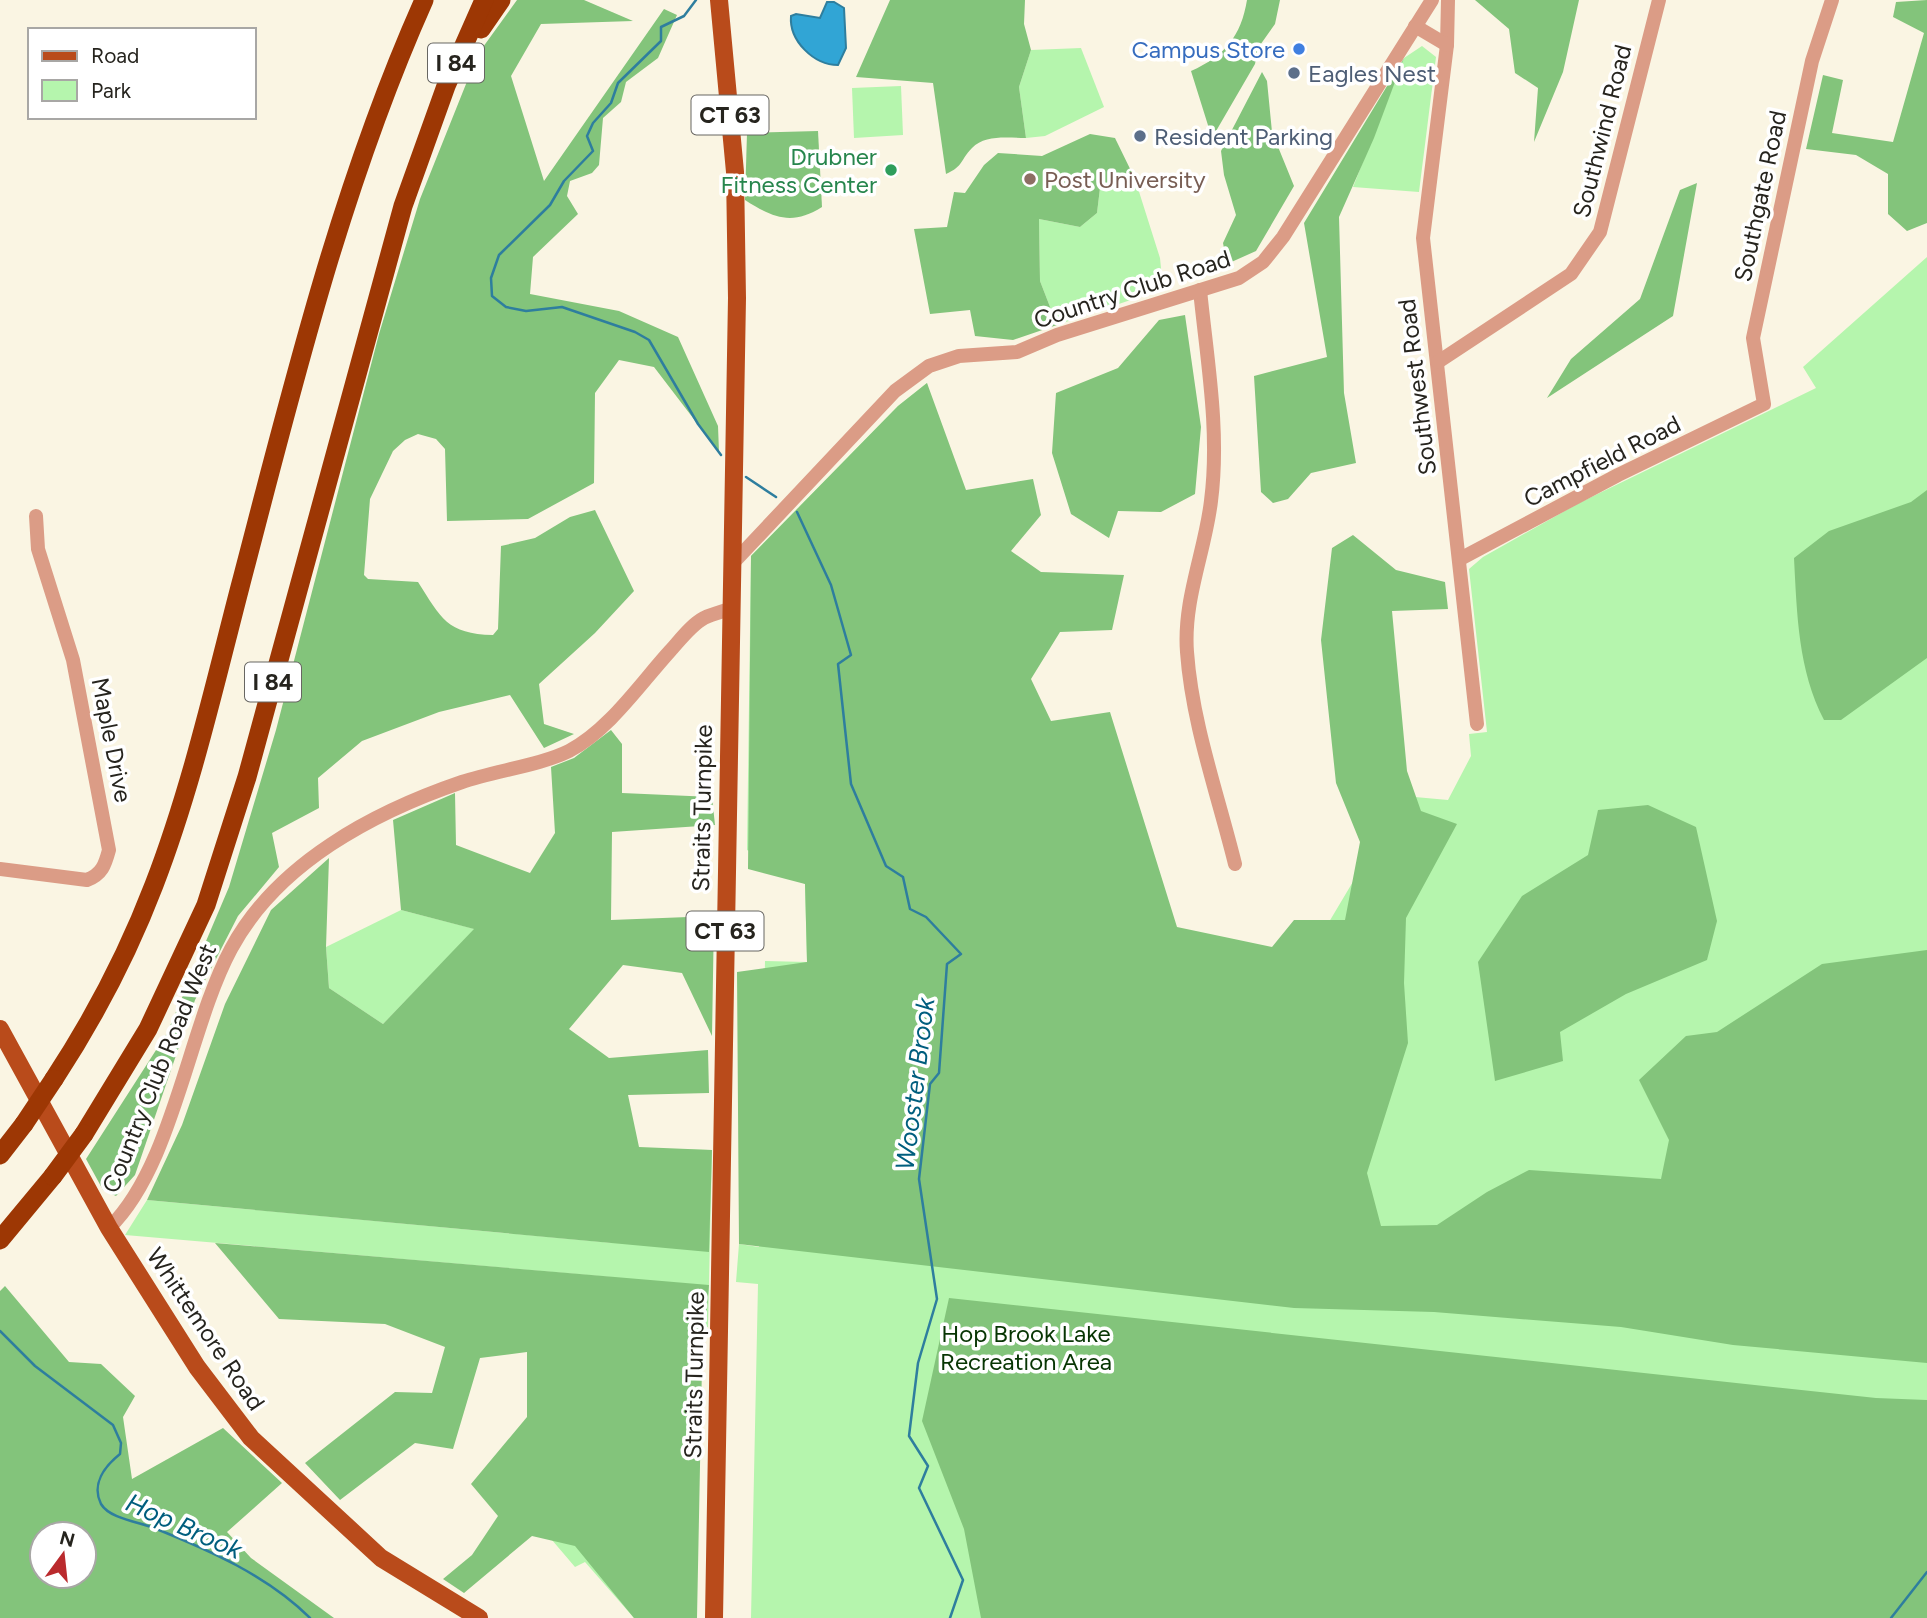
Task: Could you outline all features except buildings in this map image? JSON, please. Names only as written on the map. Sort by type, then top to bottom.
[{"type":"highway","name":"I 84","points":[[0,1155],[54,1079],[119,965],[169,844],[298,367],[344,211],[379,107],[424,0]]},
{"type":"highway","name":"I 84","points":[[0,1240],[84,1134],[148,1029],[188,947],[217,873],[256,746],[384,268],[430,126],[484,0]]},
{"type":"highway","points":[[430,126],[468,52],[501,0]]},
{"type":"main road","name":"Straits Turnpike","points":[[714,1618],[730,609],[734,562],[737,211],[719,0]]},
{"type":"main road","name":"Whittemore Road","points":[[0,1029],[109,1228],[197,1367],[251,1438],[380,1558],[479,1618]]},
{"type":"street","name":"Country Club Road","points":[[734,562],[906,381],[938,362],[968,355],[1017,352],[1057,335],[1247,274],[1274,251],[1432,0]]},
{"type":"street","name":"Southwest Road","points":[[1448,0],[1447,45],[1423,238],[1477,724]]},
{"type":"street","name":"Southwind Road","points":[[1438,362],[1571,274],[1600,232],[1659,0]]},
{"type":"street","name":"Southgate Road","points":[[1765,404],[1752,338],[1812,61],[1832,0]]},
{"type":"street","points":[[1415,26],[1447,45]]},
{"type":"street","points":[[1200,290],[1216,447],[1211,503],[1187,608],[1187,653],[1199,723],[1236,864]]},
{"type":"street","name":"Campfield Road","points":[[1460,559],[1618,475],[1765,404]]},
{"type":"street","name":"Maple Drive","points":[[0,869],[87,880],[97,876],[105,866],[109,850],[73,660],[38,549],[36,516]]},
{"type":"street","name":"Country Club Road West","points":[[109,1228],[123,1214],[151,1160],[231,949],[256,913],[286,880],[318,852],[373,819],[461,782],[568,751],[599,729],[703,618],[730,609]]},
{"type":"green space","points":[[517,0],[584,0],[633,21],[541,24],[511,76],[544,181],[664,9],[677,15],[658,58],[626,82],[621,102],[603,118],[599,165],[592,173],[570,181],[567,196],[578,214],[533,257],[530,294],[619,311],[678,337],[718,426],[719,452],[654,367],[619,360],[595,393],[594,483],[528,519],[447,521],[445,449],[436,439],[418,434],[405,440],[393,451],[370,499],[364,575],[368,579],[418,582],[447,622],[465,631],[493,635],[498,629],[501,546],[535,538],[570,517],[595,510],[634,591],[595,633],[539,684],[544,724],[574,734],[544,748],[510,695],[439,712],[362,741],[318,778],[319,808],[272,833],[279,867],[238,916],[195,1000],[135,1175],[116,1196],[103,1190],[86,1159],[167,1033],[229,887],[276,730],[379,334],[420,199],[478,54]]},
{"type":"green space","points":[[890,0],[1025,0],[1024,24],[1031,50],[1019,87],[1026,138],[998,138],[977,144],[956,168],[946,174],[933,83],[856,77]]},
{"type":"green space","points":[[1247,0],[1280,0],[1275,24],[1258,48],[1255,64],[1212,138],[1191,71],[1213,59],[1230,43],[1240,24]]},
{"type":"green space","points":[[1475,0],[1579,0],[1563,72],[1534,142],[1538,88],[1515,73],[1509,29]]},
{"type":"green space","points":[[1927,0],[1927,223],[1907,231],[1888,214],[1888,174],[1856,155],[1806,149],[1823,75],[1843,80],[1832,133],[1893,142],[1924,33],[1893,17],[1896,2]]},
{"type":"green space","points":[[1422,46],[1436,57],[1419,192],[1353,187],[1404,58]]},
{"type":"green space","points":[[1081,48],[1104,107],[1045,136],[1026,138],[1019,87],[1031,50]]},
{"type":"green space","points":[[1404,58],[1374,138],[1339,217],[1344,393],[1356,463],[1311,473],[1288,499],[1273,503],[1261,492],[1254,376],[1327,357],[1304,223]]},
{"type":"green space","points":[[1262,72],[1267,81],[1272,132],[1294,186],[1256,251],[1227,264],[1223,243],[1236,215],[1224,175],[1221,151]]},
{"type":"green space","points":[[901,86],[903,135],[854,138],[852,88]]},
{"type":"green space","points":[[818,131],[822,207],[792,218],[774,215],[745,200],[747,133]]},
{"type":"green space","points":[[1090,134],[1115,138],[1135,179],[1100,188],[1097,213],[1080,227],[1039,219],[1040,281],[1057,325],[1013,340],[975,336],[970,310],[930,314],[914,229],[947,227],[954,192],[965,193],[984,165],[998,153],[1042,156]]},
{"type":"green space","points":[[1135,179],[1160,258],[1163,289],[1057,325],[1040,281],[1039,219],[1080,227],[1097,213],[1100,188]]},
{"type":"green space","points":[[1697,183],[1673,316],[1547,398],[1571,359],[1640,299],[1680,190]]},
{"type":"green space","name":"Hop Brook Lake Recreation Area","points":[[1927,257],[1927,1618],[751,1618],[758,1284],[736,1282],[739,1244],[759,1247],[765,961],[807,962],[805,884],[747,850],[751,556],[898,406],[927,383],[955,561],[1003,627],[1160,956],[1304,964],[1404,796],[1448,800],[1471,756],[1469,734],[1487,732],[1469,569],[1483,557],[1579,503],[1816,388],[1803,367]]},
{"type":"green space","points":[[1185,315],[1201,427],[1195,494],[1161,512],[1118,511],[1109,538],[1071,514],[1052,453],[1056,393],[1118,368],[1159,320]]},
{"type":"green space","points":[[927,383],[966,490],[1033,479],[1041,515],[1011,551],[1041,572],[1124,575],[1112,630],[1060,632],[1031,679],[1051,721],[1110,712],[1177,927],[1272,947],[1294,920],[1345,920],[1360,842],[1336,783],[1321,640],[1332,548],[1353,535],[1396,570],[1445,582],[1448,609],[1392,611],[1407,771],[1421,811],[1457,824],[1406,918],[1404,983],[1408,1043],[1367,1173],[1381,1226],[1437,1225],[1487,1192],[1529,1170],[1661,1179],[1669,1140],[1639,1080],[1686,1036],[1717,1032],[1822,964],[1927,950],[1927,1363],[1733,1345],[1621,1327],[1434,1312],[1294,1308],[739,1244],[737,972],[807,962],[805,884],[748,869],[751,556],[898,406]]},
{"type":"green space","points":[[1927,490],[1927,658],[1841,720],[1824,720],[1815,701],[1800,641],[1794,558],[1829,531],[1911,502]]},
{"type":"green space","points":[[611,730],[622,744],[622,793],[712,797],[715,825],[612,832],[611,920],[714,916],[712,1036],[682,973],[623,965],[569,1029],[609,1058],[708,1050],[709,1093],[628,1095],[639,1147],[712,1150],[709,1252],[147,1200],[182,1125],[225,1004],[271,910],[329,858],[326,947],[329,988],[383,1024],[474,929],[401,910],[393,820],[455,793],[456,845],[530,873],[555,833],[551,767],[574,758]]},
{"type":"green space","points":[[1648,805],[1696,827],[1717,921],[1707,960],[1626,994],[1560,1032],[1563,1061],[1495,1081],[1478,962],[1522,896],[1588,855],[1598,810]]},
{"type":"green space","points":[[401,910],[475,929],[383,1024],[329,988],[326,947]]},
{"type":"green space","points":[[651,1149],[712,1150],[708,1327],[686,1328],[679,1618],[634,1618],[585,1562],[575,1567],[546,1533],[527,1417],[527,1338],[610,1277],[125,1235],[147,1200],[613,1243]]},
{"type":"green space","points":[[215,1243],[709,1285],[702,1365],[697,1618],[634,1618],[575,1546],[532,1536],[464,1593],[443,1579],[472,1555],[498,1516],[471,1484],[527,1417],[527,1352],[480,1358],[453,1449],[415,1443],[340,1500],[305,1463],[395,1392],[432,1393],[445,1347],[385,1324],[279,1319]]},
{"type":"green space","points":[[5,1286],[69,1362],[101,1364],[135,1396],[123,1417],[132,1479],[223,1428],[282,1483],[227,1532],[251,1558],[334,1618],[0,1618],[0,1291]]},
{"type":"green space","name":"Hop Brook Lake Recreation Area","points":[[949,1298],[1876,1398],[1927,1400],[1927,1618],[981,1618],[964,1529],[922,1421]]},
{"type":"water","points":[[827,2],[834,2],[844,8],[846,48],[838,65],[820,61],[812,56],[799,42],[791,25],[791,16],[796,14],[820,18]]},
{"type":"waterway","name":"Wooster Brook","points":[[696,0],[684,16],[661,27],[661,41],[618,83],[611,103],[593,123],[587,136],[593,151],[564,181],[550,205],[499,255],[491,278],[492,296],[506,307],[526,311],[562,307],[635,332],[649,340],[698,424],[721,455]]},
{"type":"waterway","name":"Wooster Brook","points":[[746,477],[776,497]]},
{"type":"waterway","name":"Wooster Brook","points":[[797,512],[831,585],[851,655],[838,664],[851,784],[886,866],[903,877],[910,909],[926,917],[961,954],[947,964],[939,1073],[930,1084],[919,1179],[937,1299],[918,1363],[909,1436],[928,1466],[919,1488],[963,1580],[950,1618]]},
{"type":"waterway","name":"Hop Brook","points":[[0,1331],[35,1366],[113,1425],[121,1443],[120,1454],[109,1464],[99,1483],[98,1497],[105,1509],[118,1517],[175,1536],[237,1566],[276,1589],[310,1618]]},
{"type":"waterway","points":[[1891,1618],[1927,1572]]},
{"type":"place","name":"Campus Store","points":[[1299,49]]},
{"type":"place","name":"Eagles Nest","points":[[1294,73]]},
{"type":"place","name":"Resident Parking","points":[[1140,136]]},
{"type":"place","name":"Drubner Fitness Center","points":[[891,170]]},
{"type":"place","name":"Post University","points":[[1030,179]]}]
